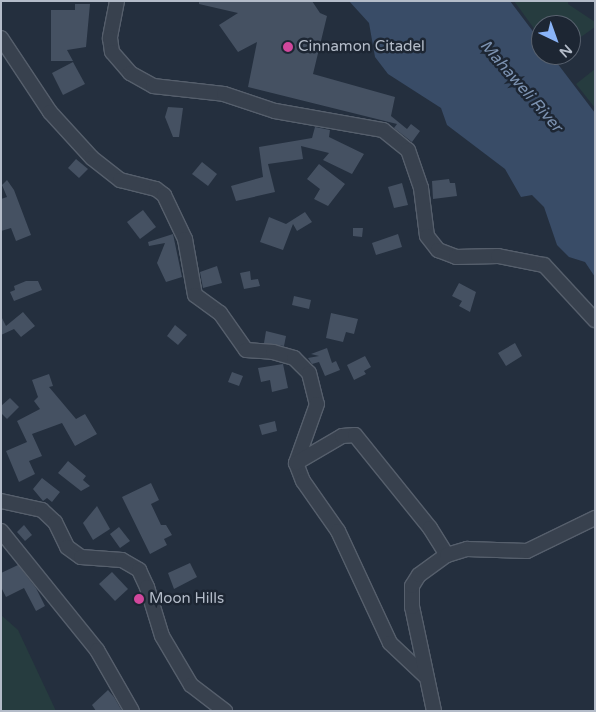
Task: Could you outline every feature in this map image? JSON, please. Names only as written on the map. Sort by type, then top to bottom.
[{"type":"street","points":[[117,1],[110,38],[112,52],[130,73],[153,86],[224,94],[275,111],[383,130],[408,150],[422,188],[428,236],[438,250],[456,257],[498,256],[544,265],[595,320]]},
{"type":"street","points":[[1,38],[50,112],[92,158],[120,180],[156,189],[164,195],[185,239],[195,295],[220,313],[246,350],[273,352],[294,358],[309,373],[317,404],[296,463],[303,481],[342,538],[390,643],[424,675]]},
{"type":"street","points":[[296,463],[342,436],[355,435],[430,528],[447,555]]},
{"type":"street","points":[[1,501],[42,510],[55,522],[68,547],[81,557],[122,560],[139,570],[162,636],[191,685],[224,711]]},
{"type":"street","points":[[434,711],[424,675],[412,607],[412,586],[419,575],[447,555],[467,549],[527,552],[595,518]]},
{"type":"street","points":[[1,531],[97,650],[132,711]]},
{"type":"green space","points":[[514,1],[568,1],[568,4],[595,22],[595,27],[581,37],[581,15],[531,15],[531,24]]},
{"type":"green space","points":[[595,69],[595,108],[576,84]]},
{"type":"green space","points":[[1,615],[18,630],[56,711],[1,711]]},
{"type":"water","name":"Mahaweli River","points":[[349,1],[510,1],[531,29],[531,65],[559,65],[595,113],[595,277],[585,262],[569,257],[557,245],[544,207],[532,195],[521,197],[505,169],[447,125],[441,108],[388,74],[375,57],[369,23]]},
{"type":"building","name":"Cinnamon Citadel","points":[[199,1],[312,1],[320,13],[327,16],[313,74],[395,97],[391,116],[407,129],[411,124],[420,131],[412,142],[394,128],[397,124],[248,87],[257,42],[238,52],[219,25],[238,13],[199,4]]},
{"type":"building","points":[[75,4],[90,4],[86,47],[67,50],[73,61],[51,61],[51,10],[75,10]]},
{"type":"building","points":[[73,62],[85,84],[63,95],[52,73]]},
{"type":"building","points":[[168,107],[183,108],[179,137],[173,137],[165,117]]},
{"type":"building","points":[[315,127],[330,130],[329,137],[364,154],[352,174],[323,160],[329,153],[301,146],[303,159],[268,164],[275,192],[236,201],[231,186],[263,177],[259,147],[312,138]]},
{"type":"building","points":[[76,159],[88,169],[79,178],[68,168]]},
{"type":"building","points":[[202,162],[217,174],[208,186],[192,174]]},
{"type":"building","points":[[319,164],[345,184],[328,206],[314,199],[320,189],[307,179]]},
{"type":"building","points":[[449,179],[450,183],[455,183],[457,196],[433,199],[432,181]]},
{"type":"building","points":[[7,180],[14,190],[31,235],[16,241],[11,228],[1,231],[1,199],[7,197],[2,185]]},
{"type":"building","points":[[402,183],[408,205],[394,208],[388,187]]},
{"type":"building","points":[[143,210],[156,227],[140,239],[127,222]]},
{"type":"building","points":[[305,212],[312,222],[297,231],[293,224],[283,250],[260,242],[269,217],[286,224]]},
{"type":"building","points":[[353,228],[363,228],[362,237],[353,236]]},
{"type":"building","points":[[173,234],[182,277],[166,282],[157,263],[165,243],[149,246],[148,242]]},
{"type":"building","points":[[398,234],[402,247],[376,255],[372,243]]},
{"type":"building","points":[[217,266],[222,283],[203,288],[200,272]]},
{"type":"building","points":[[250,271],[251,280],[258,279],[260,286],[244,289],[240,273]]},
{"type":"building","points":[[26,281],[38,281],[42,290],[14,301],[10,292],[15,290],[14,286]]},
{"type":"building","points":[[459,283],[476,292],[470,312],[459,306],[462,301],[452,296]]},
{"type":"building","points":[[294,296],[311,300],[309,309],[292,305]]},
{"type":"building","points":[[23,312],[35,326],[21,337],[14,329],[1,335],[1,316],[6,326]]},
{"type":"building","points":[[331,313],[358,319],[354,334],[346,332],[343,342],[326,338]]},
{"type":"building","points":[[175,325],[187,335],[178,345],[167,336]]},
{"type":"building","points":[[266,331],[286,336],[284,346],[264,343]]},
{"type":"building","points":[[515,343],[522,356],[506,366],[498,353]]},
{"type":"building","points":[[327,348],[332,363],[336,361],[340,370],[325,376],[319,362],[312,364],[308,358],[319,356],[311,354]]},
{"type":"building","points":[[365,356],[371,367],[364,371],[366,374],[354,380],[347,365]]},
{"type":"building","points":[[283,364],[288,388],[272,392],[270,380],[261,382],[258,368]]},
{"type":"building","points":[[232,372],[243,376],[239,386],[228,382]]},
{"type":"building","points":[[49,374],[53,386],[49,387],[76,419],[85,414],[97,434],[75,446],[62,423],[32,434],[42,456],[29,461],[35,474],[19,482],[6,451],[27,442],[17,421],[40,409],[34,401],[38,397],[32,380]]},
{"type":"building","points":[[10,398],[19,407],[7,419],[1,413],[1,406]]},
{"type":"building","points":[[275,421],[277,431],[262,435],[259,425]]},
{"type":"building","points":[[68,461],[86,476],[83,480],[90,486],[81,491],[58,473]]},
{"type":"building","points":[[42,478],[60,492],[52,502],[47,498],[43,501],[33,489]]},
{"type":"building","points":[[151,483],[159,500],[151,504],[161,525],[166,525],[172,535],[164,539],[167,545],[150,554],[122,497]]},
{"type":"building","points":[[97,506],[110,529],[93,540],[83,523]]},
{"type":"building","points":[[24,525],[32,535],[25,541],[17,532]]},
{"type":"building","points":[[119,527],[130,541],[120,548],[110,534]]},
{"type":"building","points":[[190,563],[197,577],[174,589],[168,573]]},
{"type":"building","points":[[18,565],[36,588],[45,606],[36,611],[24,588],[6,597],[1,587],[1,573]]},
{"type":"building","points":[[112,572],[128,589],[115,601],[99,584]]},
{"type":"building","points":[[108,690],[122,711],[96,711],[92,705]]},
{"type":"place","name":"Cinnamon Citadel","points":[[288,47]]},
{"type":"place","name":"Moon Hills","points":[[139,599]]}]
